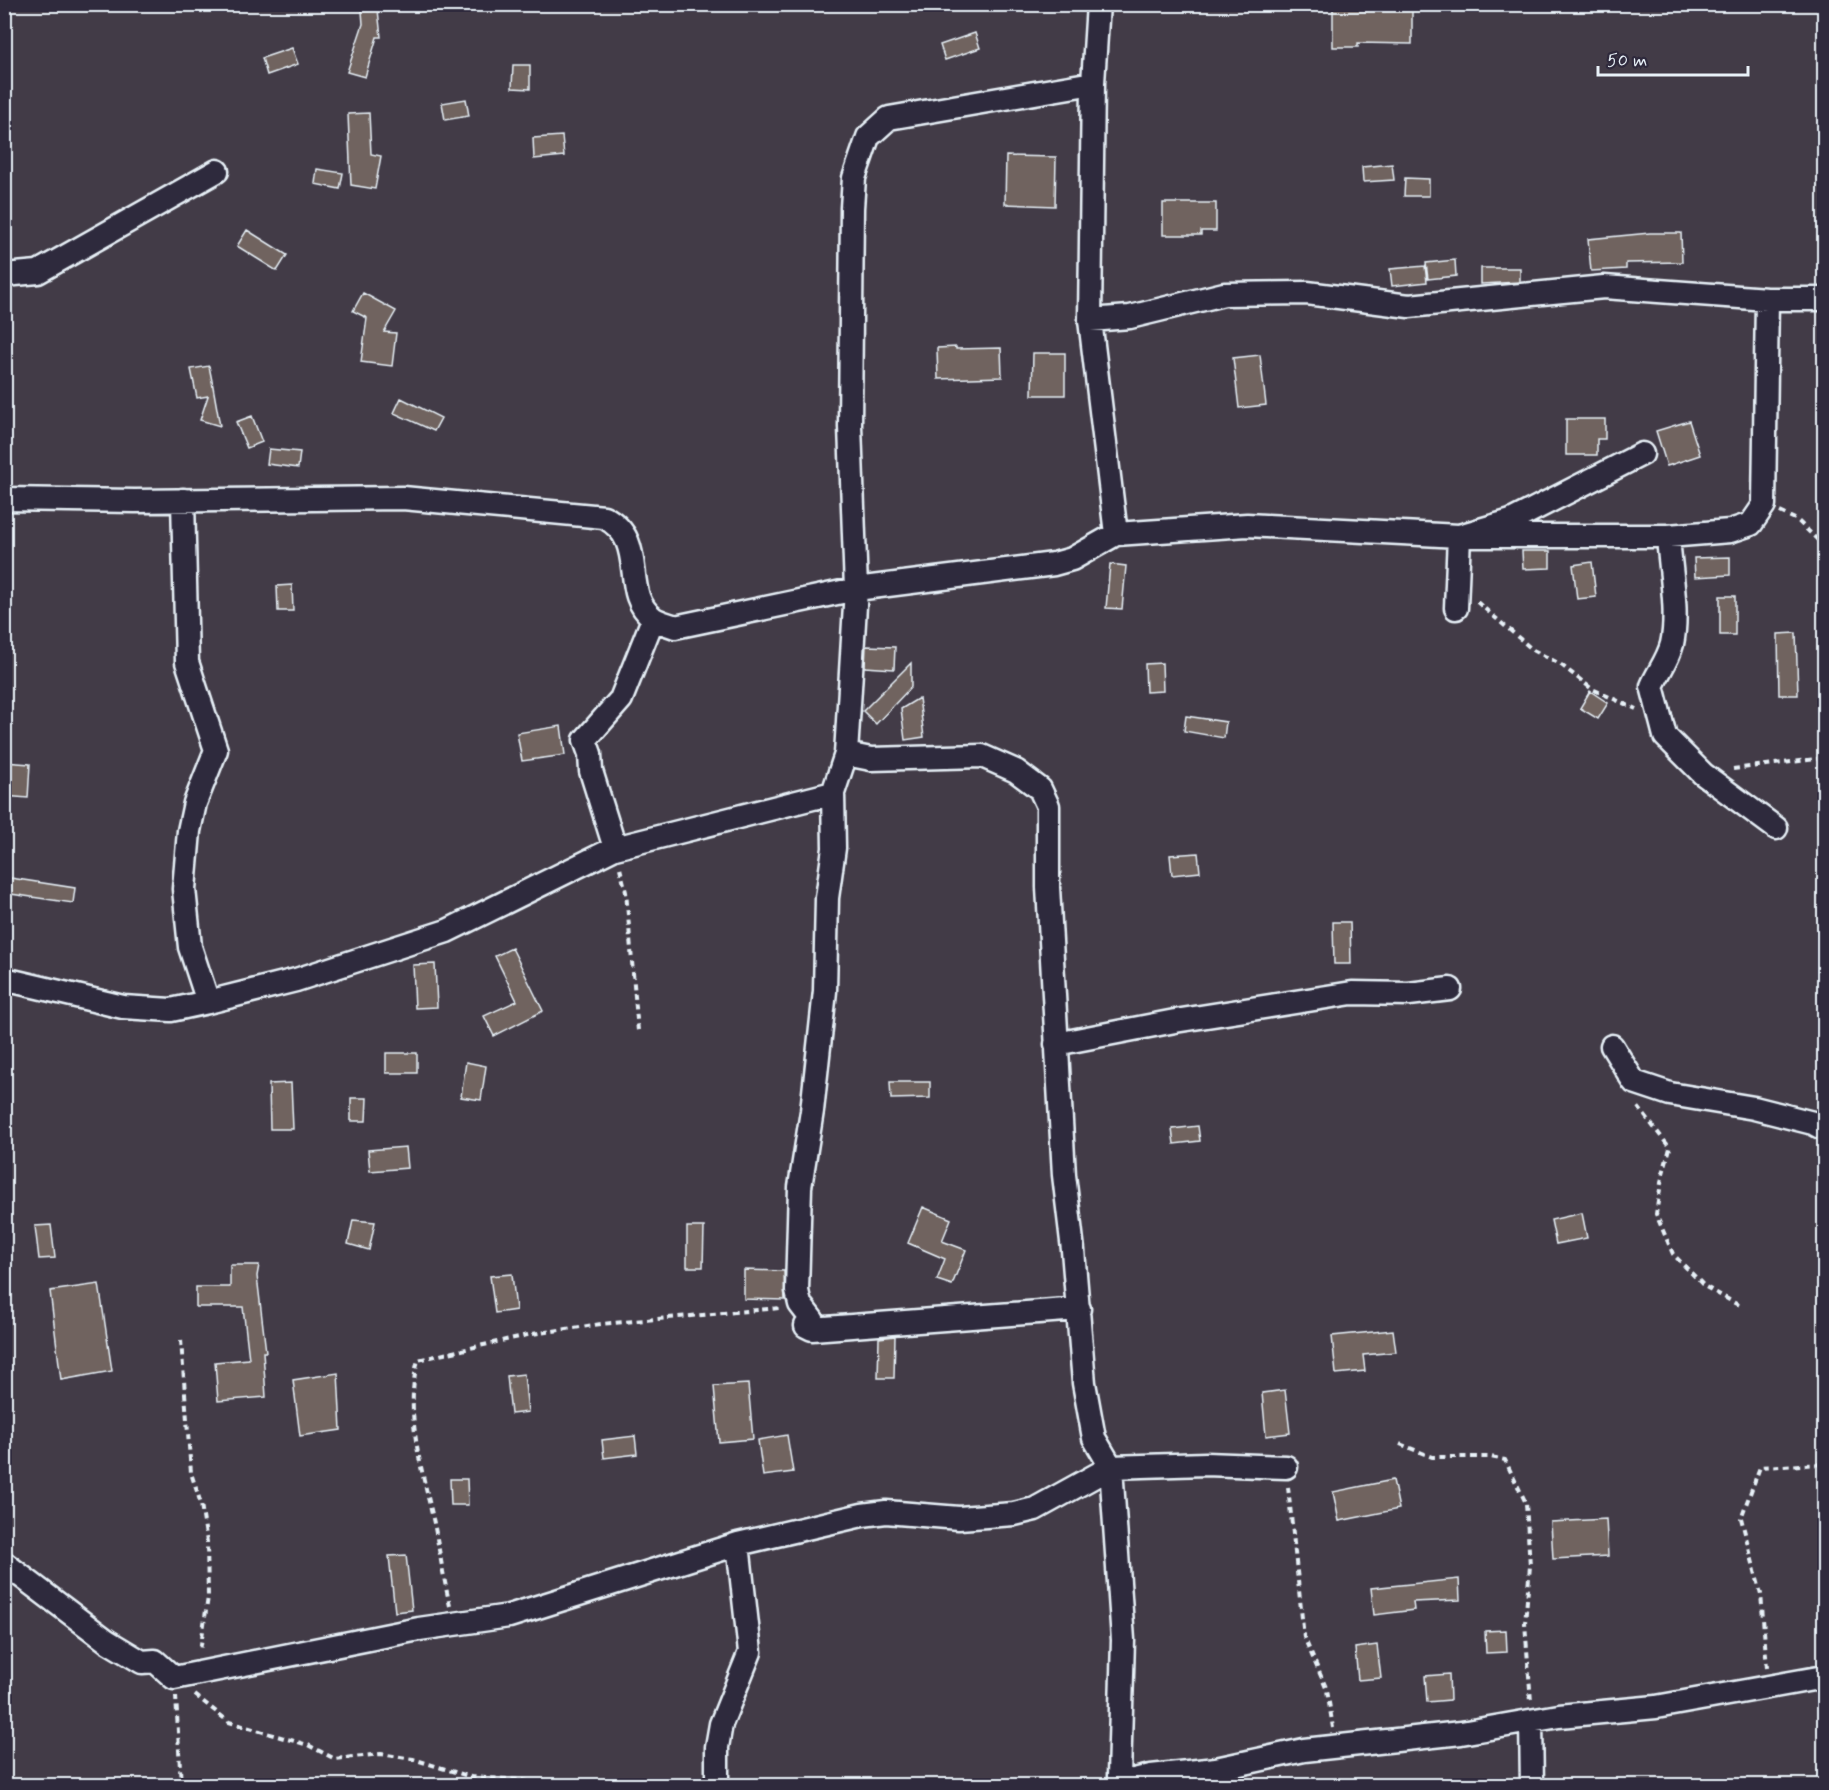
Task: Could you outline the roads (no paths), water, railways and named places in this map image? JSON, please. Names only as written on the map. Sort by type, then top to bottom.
[{"type":"street","points":[[1098,4],[1093,83],[1090,320],[1116,534]]},
{"type":"street","points":[[1079,1309],[812,1329],[806,1326],[813,1321],[800,1304],[797,1276],[800,1187],[812,1111],[825,992],[827,898],[834,848],[833,793],[846,754],[856,589],[850,426],[854,178],[868,136],[889,118],[1093,83]]},
{"type":"street","points":[[4,275],[38,272],[217,171]]},
{"type":"street","points":[[1090,320],[1130,317],[1224,294],[1307,293],[1409,306],[1604,287],[1767,299],[1824,299]]},
{"type":"street","points":[[4,499],[403,498],[604,517],[624,532],[630,544],[640,603],[653,619],[675,627],[856,589],[1054,564],[1072,559],[1116,534],[1247,525],[1460,536],[1668,536],[1730,531],[1751,524],[1764,505],[1767,299]]},
{"type":"street","points":[[1460,536],[1511,521],[1642,454]]},
{"type":"street","points":[[183,500],[187,662],[216,750],[204,776],[189,831],[184,889],[190,947],[208,1002]]},
{"type":"street","points":[[1456,608],[1460,536]]},
{"type":"street","points":[[1668,536],[1673,620],[1672,643],[1667,660],[1652,686],[1665,736],[1703,774],[1776,828]]},
{"type":"street","points":[[615,848],[591,771],[590,754],[585,740],[621,699],[653,619]]},
{"type":"street","points":[[846,754],[871,759],[982,756],[1016,771],[1040,789],[1048,806],[1048,887],[1064,1175],[1079,1309],[1084,1383],[1094,1438],[1111,1467],[1123,1640],[1119,1776],[1130,1781],[1147,1782],[1304,1750],[1461,1733],[1531,1721],[1656,1707],[1824,1677]]},
{"type":"street","points":[[4,979],[123,1007],[171,1010],[208,1002],[296,980],[447,931],[615,848],[833,793]]},
{"type":"street","points":[[1056,1044],[1175,1021],[1342,994],[1409,994],[1449,989]]},
{"type":"street","points":[[1612,1046],[1634,1082],[1670,1094],[1754,1107],[1813,1123],[1824,1130]]},
{"type":"street","points":[[4,1563],[107,1641],[142,1662],[154,1661],[174,1678],[528,1611],[738,1544],[886,1512],[959,1518],[1014,1514],[1035,1509],[1111,1467],[1206,1464],[1286,1467]]},
{"type":"street","points":[[717,1785],[717,1747],[721,1724],[750,1652],[738,1544]]},
{"type":"street","points":[[1531,1721],[1532,1785]]}]
